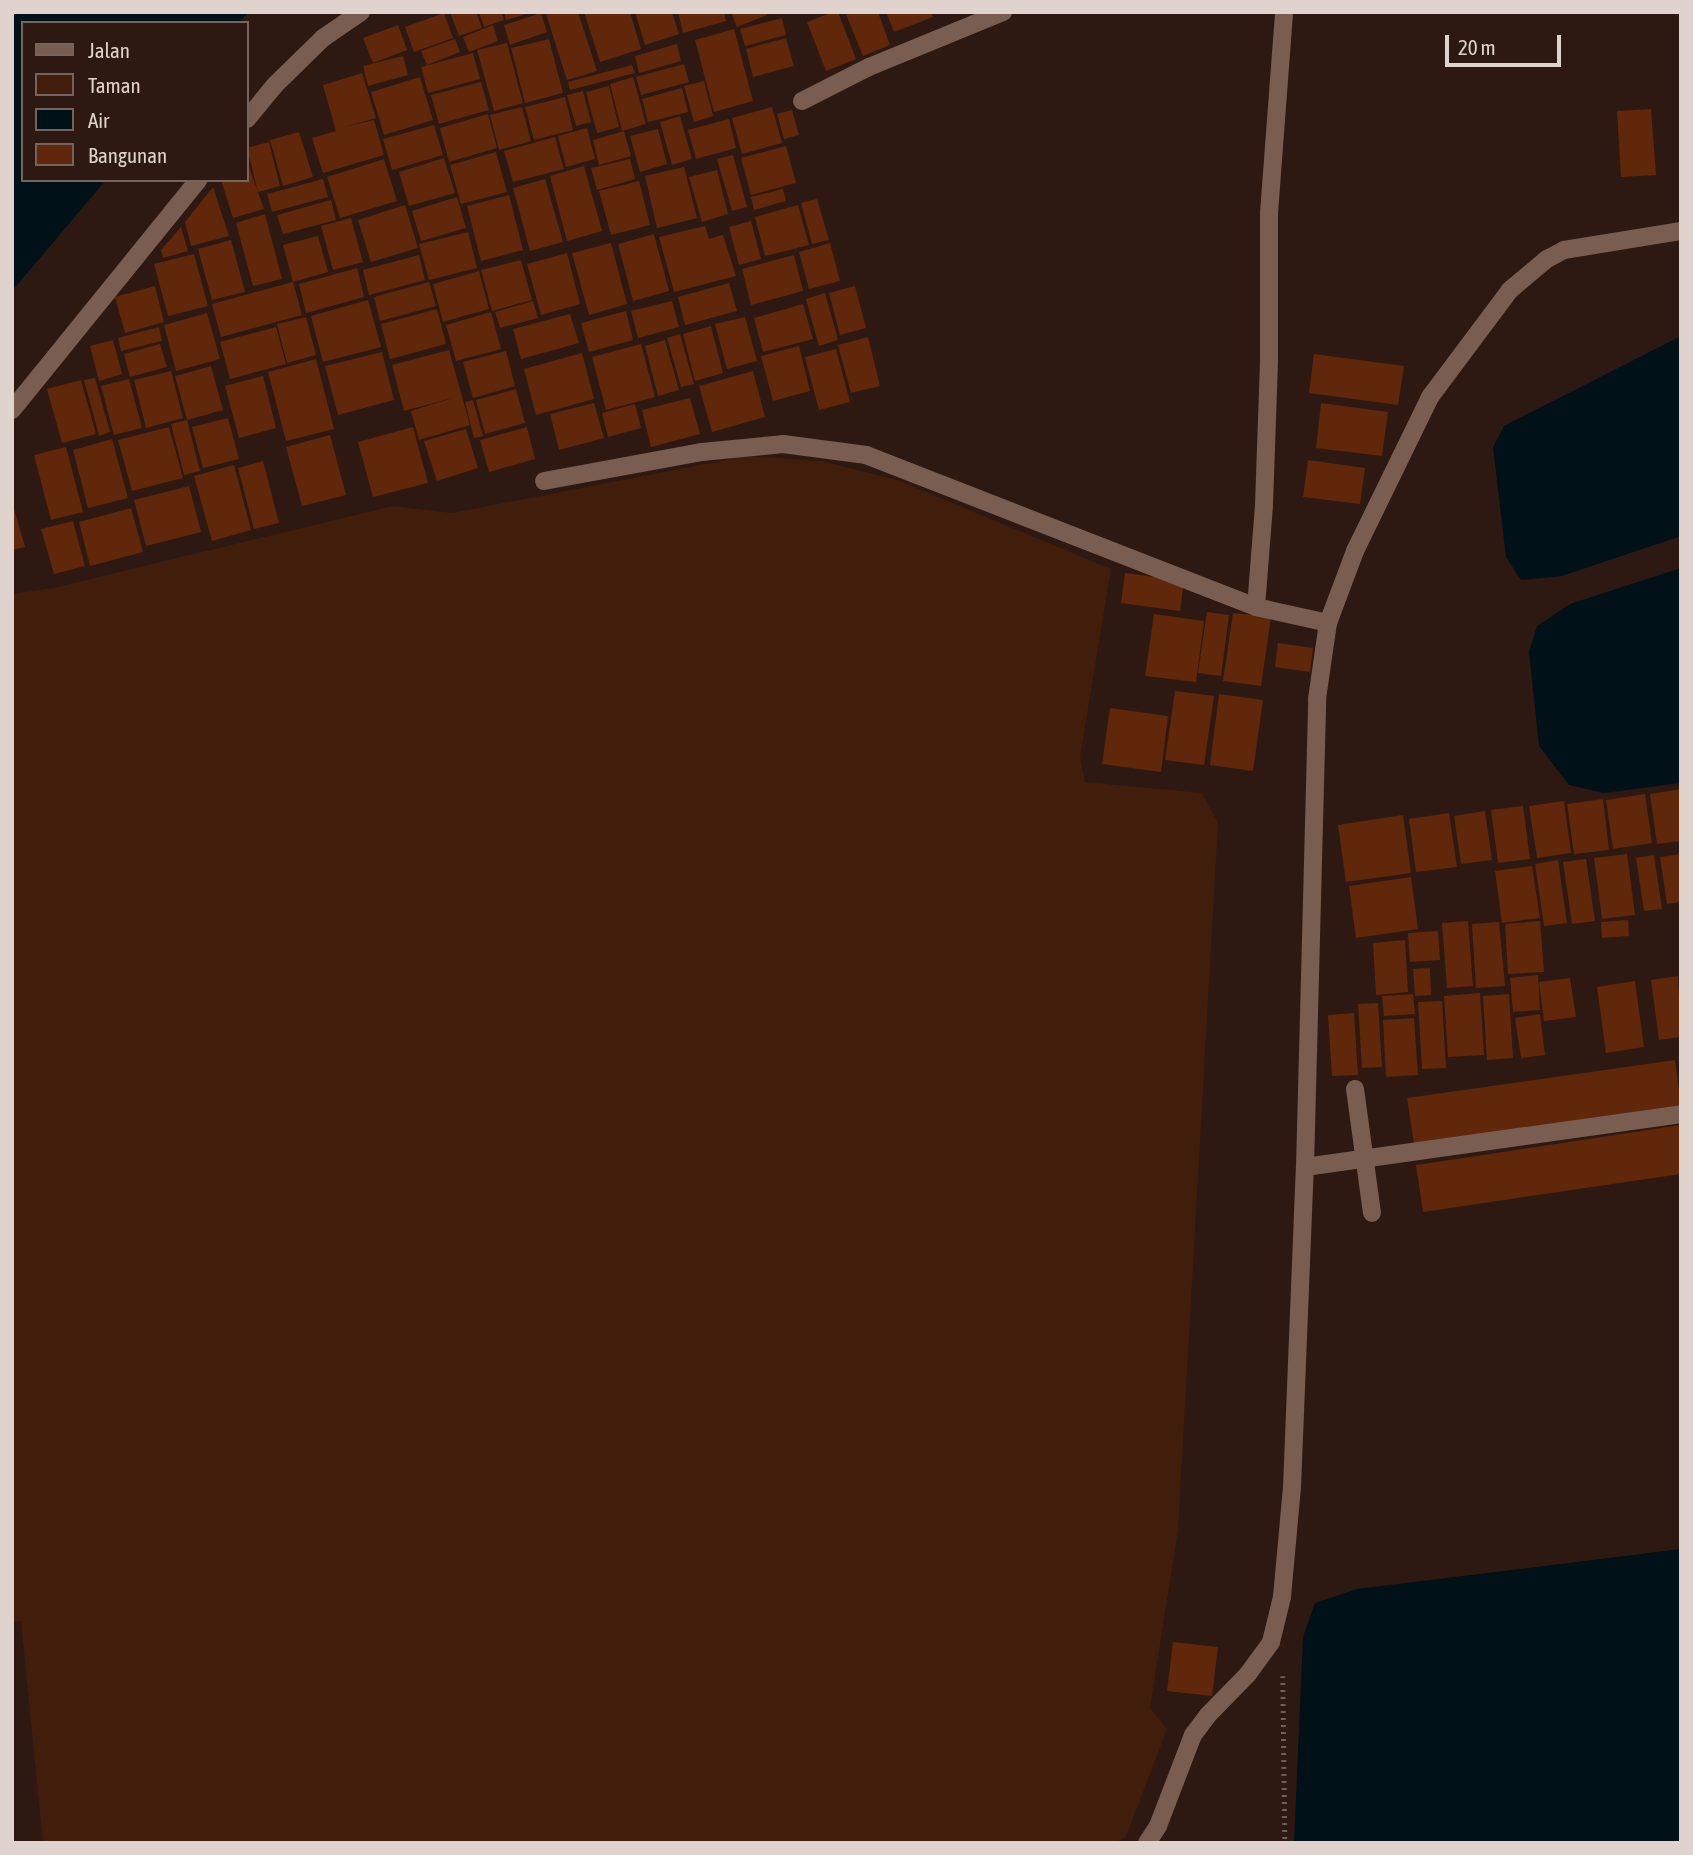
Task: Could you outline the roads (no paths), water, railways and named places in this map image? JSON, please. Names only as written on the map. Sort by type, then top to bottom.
[{"type":"street","points":[[248,118],[275,85],[323,38],[361,12]]},
{"type":"street","points":[[802,101],[869,67],[1003,12]]},
{"type":"street","points":[[1262,609],[1269,359],[1269,213],[1284,12]]},
{"type":"street","points":[[12,410],[196,182]]},
{"type":"street","points":[[1147,1843],[1158,1826],[1181,1760],[1208,1715],[1248,1674],[1271,1642],[1282,1597],[1292,1487],[1305,1167],[1317,699],[1328,623],[1354,551],[1430,397],[1510,290],[1547,259],[1564,250],[1681,231]]},
{"type":"street","points":[[544,481],[702,452],[783,444],[866,455],[1262,609],[1328,623]]},
{"type":"street","points":[[1355,1089],[1372,1213]]},
{"type":"street","points":[[1305,1167],[1681,1114]]},
{"type":"water","points":[[12,12],[249,12],[241,21],[21,21],[21,182],[104,182],[12,291]]},
{"type":"water","points":[[1681,336],[1681,536],[1562,576],[1521,580],[1506,557],[1493,447],[1504,426]]},
{"type":"water","points":[[1681,568],[1681,783],[1604,793],[1569,785],[1539,746],[1529,652],[1537,626],[1570,604]]},
{"type":"water","points":[[1681,1549],[1681,1843],[1294,1843],[1303,1637],[1315,1603],[1357,1589]]}]
